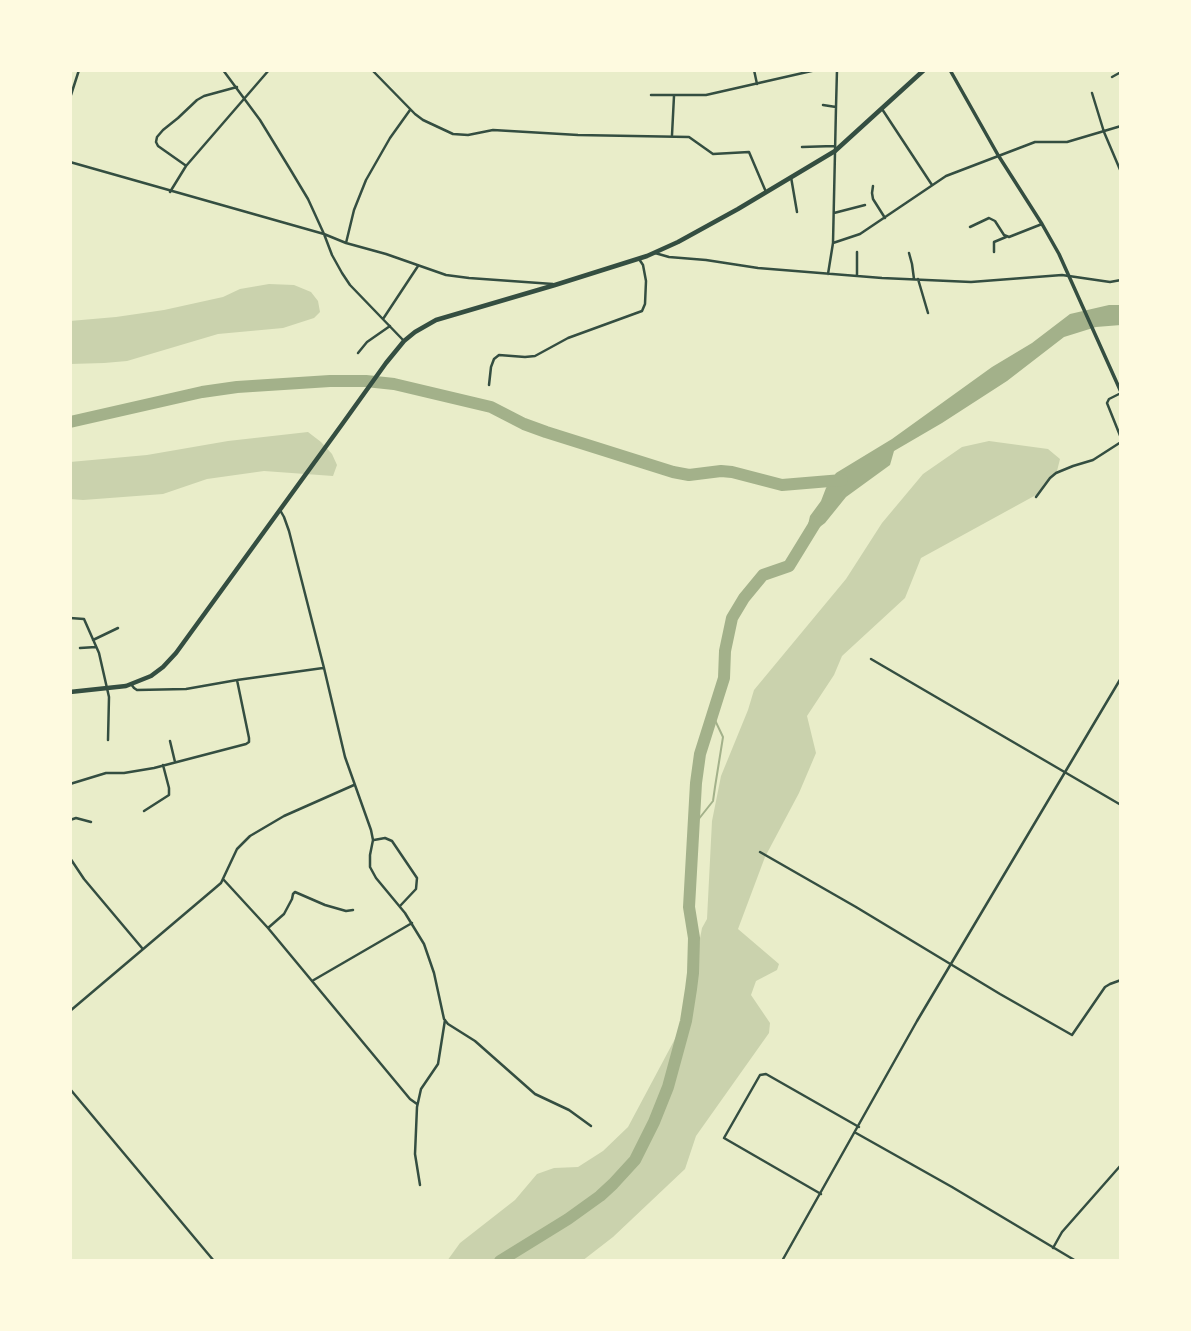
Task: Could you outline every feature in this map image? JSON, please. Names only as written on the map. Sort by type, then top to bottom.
[{"type":"main road","points":[[70,692],[131,684],[163,667],[176,653],[386,363],[419,328],[436,320],[655,253],[702,229],[791,177],[834,148],[924,70]]},
{"type":"street","points":[[70,97],[79,70]]},
{"type":"street","points":[[223,70],[245,97],[308,199],[332,255],[349,285],[404,341]]},
{"type":"street","points":[[170,192],[186,166],[269,70]]},
{"type":"street","points":[[372,70],[410,110],[430,124],[460,135],[493,130],[578,135],[689,136],[713,154],[748,152],[766,192]]},
{"type":"street","points":[[754,70],[757,84]]},
{"type":"street","points":[[652,95],[706,95],[816,70]]},
{"type":"street","points":[[828,274],[833,243],[837,70]]},
{"type":"street","points":[[950,70],[998,155],[1042,225],[1069,276],[1121,391],[1109,399],[1107,405],[1121,440],[1093,460],[1056,473],[1049,478],[1036,497]]},
{"type":"street","points":[[1112,77],[1121,72]]},
{"type":"street","points":[[186,166],[158,146],[157,137],[199,99],[237,87]]},
{"type":"street","points":[[1092,93],[1104,132],[1121,172]]},
{"type":"street","points":[[672,136],[674,96]]},
{"type":"street","points":[[823,105],[836,107]]},
{"type":"street","points":[[882,109],[933,185]]},
{"type":"street","points":[[346,243],[354,210],[366,180],[410,110]]},
{"type":"street","points":[[833,243],[860,234],[946,176],[1035,142],[1067,142],[1121,126]]},
{"type":"street","points":[[802,147],[834,148]]},
{"type":"street","points":[[70,162],[324,234],[459,278],[548,282],[555,285]]},
{"type":"street","points":[[791,177],[797,212]]},
{"type":"street","points":[[873,186],[873,199],[885,218]]},
{"type":"street","points":[[834,213],[865,205]]},
{"type":"street","points":[[970,227],[989,218],[1009,237]]},
{"type":"street","points":[[994,252],[994,242],[1042,225]]},
{"type":"street","points":[[857,252],[857,276]]},
{"type":"street","points":[[655,253],[744,266],[857,276],[971,282],[1046,275],[1110,282],[1121,280]]},
{"type":"street","points":[[909,253],[928,313]]},
{"type":"street","points":[[489,385],[491,367],[499,355],[535,356],[568,338],[642,311],[646,281],[639,258]]},
{"type":"street","points":[[383,319],[418,265]]},
{"type":"street","points":[[358,353],[367,342],[390,326]]},
{"type":"street","points":[[280,510],[289,531],[343,751],[372,830],[370,867],[412,923],[427,951],[445,1020],[438,1064],[421,1089],[417,1104],[415,1154],[420,1185]]},
{"type":"street","points":[[70,618],[85,619],[96,647],[109,697],[108,740]]},
{"type":"street","points":[[93,640],[118,628]]},
{"type":"street","points":[[80,648],[96,647]]},
{"type":"street","points":[[871,659],[1121,805]]},
{"type":"street","points":[[131,684],[137,690],[186,689],[324,668]]},
{"type":"street","points":[[782,1261],[911,1032],[1121,678]]},
{"type":"street","points":[[70,784],[106,773],[139,771],[250,742],[237,680]]},
{"type":"street","points":[[170,741],[175,762]]},
{"type":"street","points":[[144,811],[169,795],[163,765]]},
{"type":"street","points":[[70,1010],[214,889],[237,849],[250,836],[284,816],[355,785]]},
{"type":"street","points":[[70,820],[76,818],[91,822]]},
{"type":"street","points":[[373,840],[390,840],[417,878],[416,889],[400,906]]},
{"type":"street","points":[[760,852],[1072,1035],[1105,987],[1121,980]]},
{"type":"street","points":[[70,858],[84,879],[143,949]]},
{"type":"street","points":[[222,879],[268,928],[410,1099],[417,1104]]},
{"type":"street","points":[[268,928],[284,914],[295,892],[325,905],[352,910]]},
{"type":"street","points":[[312,981],[412,923]]},
{"type":"street","points":[[445,1020],[475,1041],[535,1094],[569,1111],[591,1126]]},
{"type":"street","points":[[821,1194],[724,1138],[760,1075],[766,1073],[859,1127]]},
{"type":"street","points":[[70,1088],[214,1261]]},
{"type":"street","points":[[856,1133],[1076,1261]]},
{"type":"street","points":[[1053,1248],[1062,1232],[1121,1165]]},
{"type":"shaded area","points":[[269,284],[294,285],[311,292],[318,301],[320,312],[314,318],[283,328],[218,334],[127,361],[70,364],[70,321],[164,310],[223,297],[240,289]]},
{"type":"shaded area","points":[[1121,305],[1121,325],[1096,327],[1064,337],[1007,381],[894,451],[890,465],[846,497],[825,523],[805,538],[810,516],[836,473],[892,439],[1070,314]]},
{"type":"shaded area","points":[[308,432],[332,454],[337,465],[333,476],[264,471],[207,479],[163,494],[70,499],[70,462],[147,455],[228,441]]},
{"type":"shaded area","points":[[989,441],[1048,449],[1060,459],[1057,471],[1036,495],[921,558],[905,598],[842,656],[834,675],[807,716],[816,753],[799,793],[765,857],[738,929],[779,964],[777,970],[756,981],[751,995],[770,1023],[769,1033],[696,1136],[685,1169],[613,1237],[582,1261],[447,1261],[460,1243],[515,1200],[537,1174],[554,1168],[578,1167],[603,1151],[628,1127],[684,1022],[702,928],[707,919],[712,821],[721,776],[754,690],[846,579],[882,523],[923,474],[962,447]]},
{"type":"waterway","points":[[70,422],[202,392],[237,387],[366,381],[394,384],[491,407],[546,432],[673,472],[689,475],[732,472],[782,485],[842,480]]},
{"type":"waterway","points":[[500,1261],[600,1196],[635,1160],[654,1122],[668,1087],[686,1021],[691,989],[694,938],[689,907],[696,783],[700,754],[724,678],[725,651],[732,618],[763,575],[789,566],[816,522]]},
{"type":"waterway","points":[[694,825],[713,801],[723,737],[713,716]]}]
